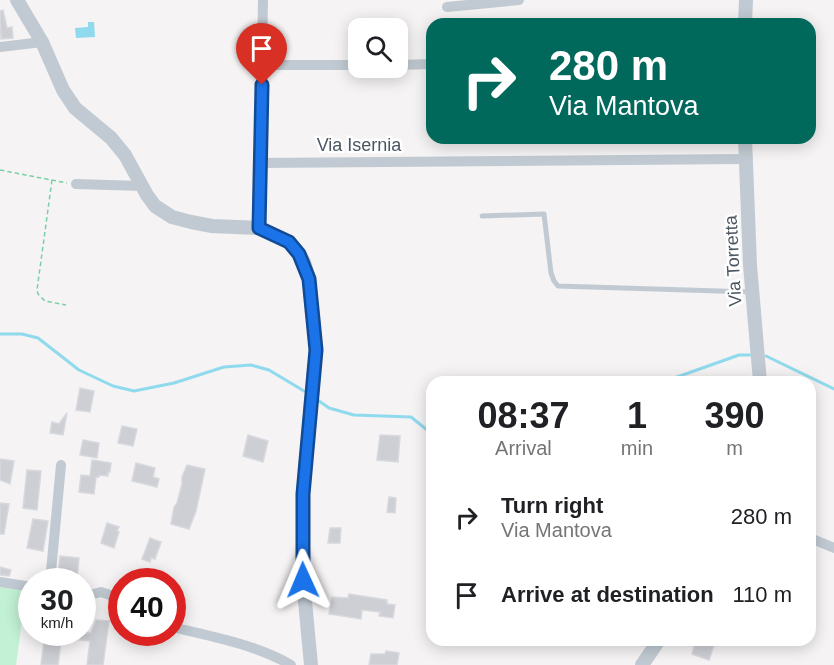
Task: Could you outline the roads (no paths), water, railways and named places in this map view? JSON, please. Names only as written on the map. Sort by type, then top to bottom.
[{"type":"street","points":[[17,0],[42,42],[63,90],[75,108],[111,138],[125,155],[155,206],[172,217],[212,226],[259,228],[289,242],[299,254],[309,279],[316,350],[303,494],[304,592],[311,665]]},
{"type":"street","points":[[259,228],[263,0]]},
{"type":"street","points":[[447,7],[519,0]]},
{"type":"street","points":[[745,18],[746,0]]},
{"type":"street","points":[[0,47],[42,42]]},
{"type":"street","points":[[408,64],[426,64]]},
{"type":"street","points":[[262,65],[348,65]]},
{"type":"street","name":"Via Torretta","points":[[745,144],[752,292],[759,376]]},
{"type":"street","name":"Via Isernia","points":[[260,163],[746,159]]},
{"type":"street","points":[[76,184],[142,186]]},
{"type":"street","points":[[51,568],[61,465]]},
{"type":"street","points":[[816,540],[834,548]]},
{"type":"street","points":[[0,582],[18,585]]},
{"type":"street","points":[[186,630],[220,638],[276,656],[291,665]]},
{"type":"street","points":[[642,665],[655,646]]},
{"type":"lane","points":[[482,216],[544,214],[551,273],[558,286],[752,292]]},
{"type":"water","points":[[88,22],[94,22],[95,37],[76,38],[75,28],[88,27]]},
{"type":"waterway","points":[[0,334],[22,334],[38,338],[79,370],[113,386],[134,391],[174,383],[224,367],[251,365],[269,370],[304,391]]},
{"type":"waterway","points":[[680,376],[739,355],[750,355]]},
{"type":"waterway","points":[[766,356],[807,376]]},
{"type":"waterway","points":[[816,380],[834,389]]},
{"type":"waterway","points":[[319,401],[329,408],[354,415],[411,417],[426,429]]}]
